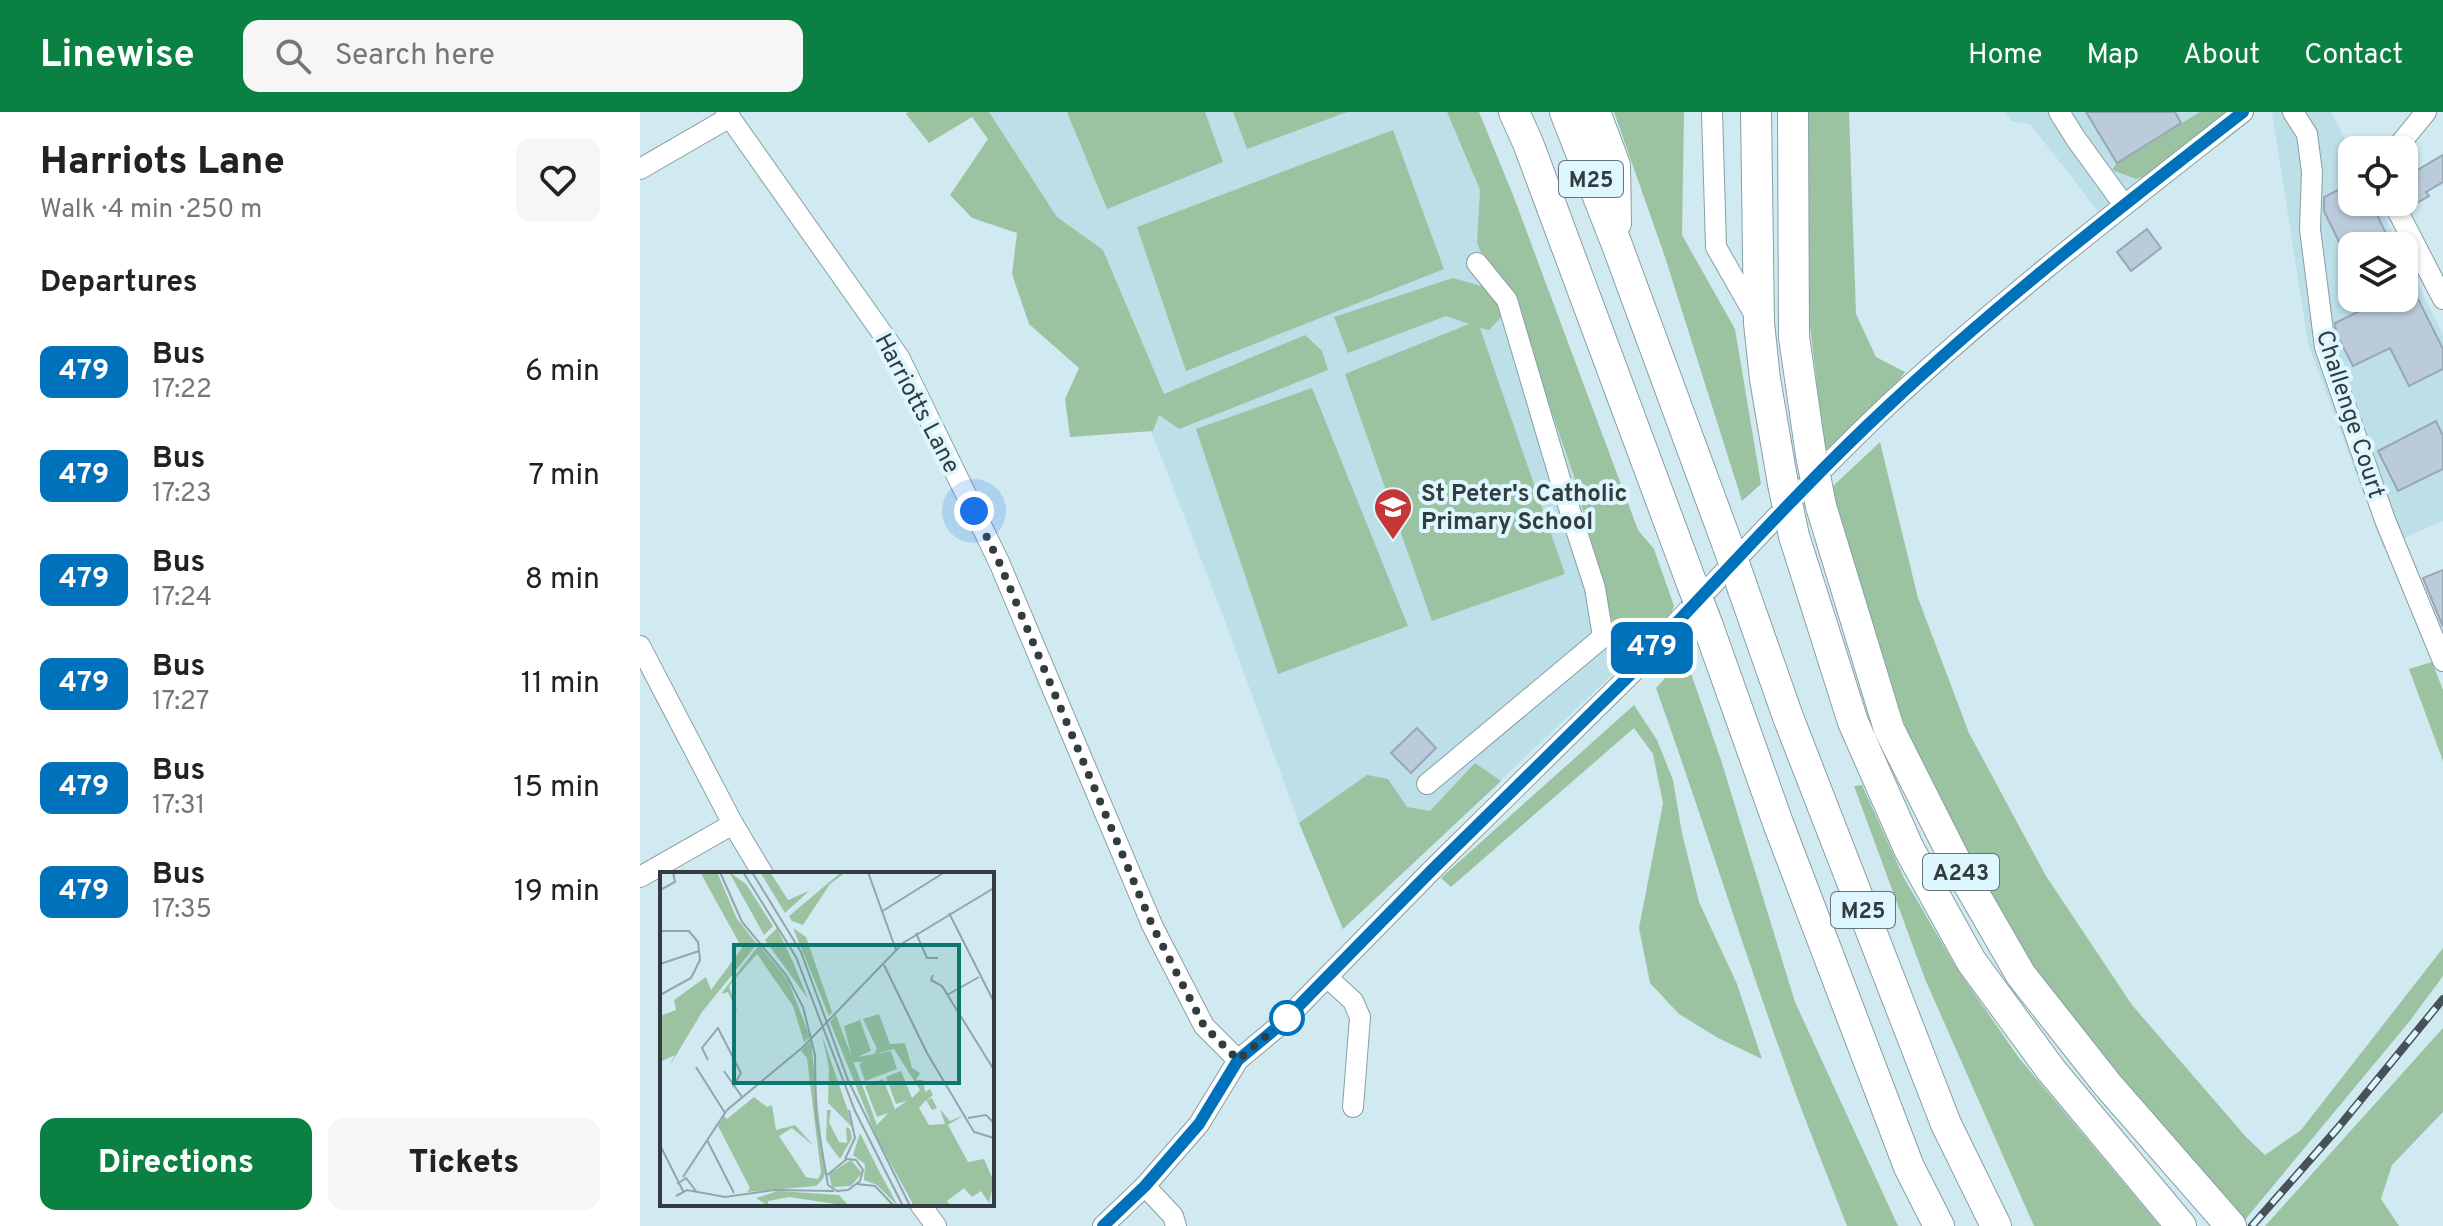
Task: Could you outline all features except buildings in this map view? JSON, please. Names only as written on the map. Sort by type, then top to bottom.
[{"type":"highway","name":"M25","points":[[1514,112],[1577,272],[1778,823],[1909,1167],[1939,1226]]},
{"type":"highway","name":"M25","points":[[1565,112],[1728,546],[1788,717],[1946,1124],[1996,1226]]},
{"type":"highway","name":"M25","points":[[1595,112],[1615,165],[1617,245]]},
{"type":"highway","name":"A243","points":[[1756,112],[1759,323],[1765,379],[1794,536],[1853,722],[1909,849],[1971,961],[2051,1070],[2176,1220]]},
{"type":"highway","name":"A243","points":[[1793,112],[1794,337],[1811,455],[1821,506],[1889,729],[1957,864],[2021,975],[2107,1084],[2231,1226]]},
{"type":"street","points":[[1712,112],[1716,247],[1759,323]]},
{"type":"street","points":[[2059,112],[2124,205]]},
{"type":"street","points":[[1103,1226],[1145,1186],[1199,1124],[1238,1060],[1280,1025],[1639,664],[1840,452],[1951,348],[2124,205],[2243,112]]},
{"type":"street","name":"Challenge Court","points":[[2293,112],[2307,134],[2312,172],[2310,229],[2325,347],[2385,520],[2443,661]]},
{"type":"street","points":[[2406,136],[2426,112]]},
{"type":"street","points":[[640,169],[728,115]]},
{"type":"street","name":"Harriotts Lane","points":[[728,115],[899,357],[999,562],[1153,927],[1204,1026],[1238,1060]]},
{"type":"street","points":[[2400,216],[2443,299]]},
{"type":"street","points":[[1477,263],[1507,300],[1595,588],[1603,637]]},
{"type":"street","points":[[1427,784],[1603,637],[1614,637],[1630,646],[1639,664]]},
{"type":"street","points":[[640,646],[733,824],[762,872]]},
{"type":"street","points":[[640,877],[733,824]]},
{"type":"street","points":[[1327,977],[1353,1001],[1360,1017],[1353,1107]]},
{"type":"street","points":[[1145,1186],[1173,1216],[1176,1226]]},
{"type":"street","points":[[921,1206],[936,1226]]},
{"type":"shaded area","name":"St Peter's Catholic Primary School","points":[[989,112],[1447,112],[1480,190],[1477,243],[1510,294],[1574,476],[1615,632],[1630,658],[1343,929],[1299,823],[1219,605],[1104,311],[1057,217]]},
{"type":"shaded area","points":[[2006,112],[2224,112],[2102,214],[2031,125],[2011,121]]},
{"type":"shaded area","points":[[2272,112],[2331,112],[2343,136],[2338,136],[2338,216],[2384,216],[2392,232],[2338,232],[2338,312],[2418,312],[2418,284],[2443,335],[2443,521],[2383,547],[2308,343]]},
{"type":"green space","points":[[989,112],[1057,217],[1103,250],[1164,394],[1305,335],[1322,351],[1328,370],[1179,429],[1159,415],[1153,431],[1070,437],[1065,399],[1079,368],[1029,324],[1012,274],[1017,233],[972,218],[950,195],[988,139],[972,117],[929,143],[906,114]]},
{"type":"green space","points":[[1067,112],[1205,112],[1223,162],[1107,209]]},
{"type":"green space","points":[[1233,112],[1347,112],[1247,149]]},
{"type":"green space","points":[[1447,112],[1479,112],[1638,530],[1654,549],[1674,606],[1668,622],[1630,658],[1615,632],[1574,476],[1510,294],[1489,271],[1477,243],[1480,190]]},
{"type":"green space","points":[[1614,112],[1684,112],[1682,235],[1735,329],[1761,484],[1742,501],[1665,257]]},
{"type":"green space","points":[[1809,112],[1849,112],[1856,314],[1876,357],[1905,372],[1892,391],[1825,451],[1809,318]]},
{"type":"green space","points":[[2200,112],[2232,112],[2156,173],[2136,179],[2112,170],[2117,163]]},
{"type":"green space","points":[[1393,130],[1444,269],[1186,371],[1137,227]]},
{"type":"green space","points":[[1453,278],[1491,289],[1503,315],[1489,330],[1480,328],[1565,574],[1432,621],[1345,374],[1469,324],[1446,316],[1348,353],[1334,317]]},
{"type":"green space","points":[[1312,388],[1408,626],[1278,674],[1196,429]]},
{"type":"green space","points":[[1880,442],[1918,598],[1969,733],[2046,876],[2132,1005],[2265,1155],[2301,1130],[2443,948],[2443,976],[2409,1022],[2244,1221],[2191,1167],[2009,940],[1926,780],[1868,629],[1832,487]]},
{"type":"green space","points":[[1685,656],[1721,760],[1795,1002],[1898,1226],[1847,1226],[1798,1099],[1656,688]]},
{"type":"green space","points":[[2432,662],[2443,690],[2443,761],[2409,669]]},
{"type":"green space","points":[[1634,705],[1657,740],[1673,780],[1699,902],[1737,984],[1762,1059],[1718,1038],[1679,1014],[1650,983],[1639,928],[1663,803],[1653,754],[1634,728],[1451,887],[1441,878]]},
{"type":"green space","points":[[1475,763],[1501,781],[1343,929],[1299,823],[1367,775],[1388,779],[1407,807],[1430,811]]},
{"type":"green space","points":[[1862,785],[1904,878],[1956,967],[2019,1058],[2160,1226],[2034,1226],[1925,979],[1854,786]]},
{"type":"green space","points":[[2443,1028],[2443,1112],[2392,1165],[2381,1199],[2399,1226],[2265,1226]]},
{"type":"railway","points":[[2252,1226],[2337,1129],[2443,999]]},
{"type":"bus line","name":"479","points":[[1103,1226],[1145,1186],[1199,1124],[1238,1060],[1280,1025],[1633,672],[1840,452],[1951,348],[2124,205],[2243,112]]},
{"type":"place","name":"St Peter's Catholic Primary School","points":[[1393,541]]},
{"type":"route","points":[[974,511],[999,562],[1153,927],[1204,1026],[1238,1060],[1287,1018]]}]
